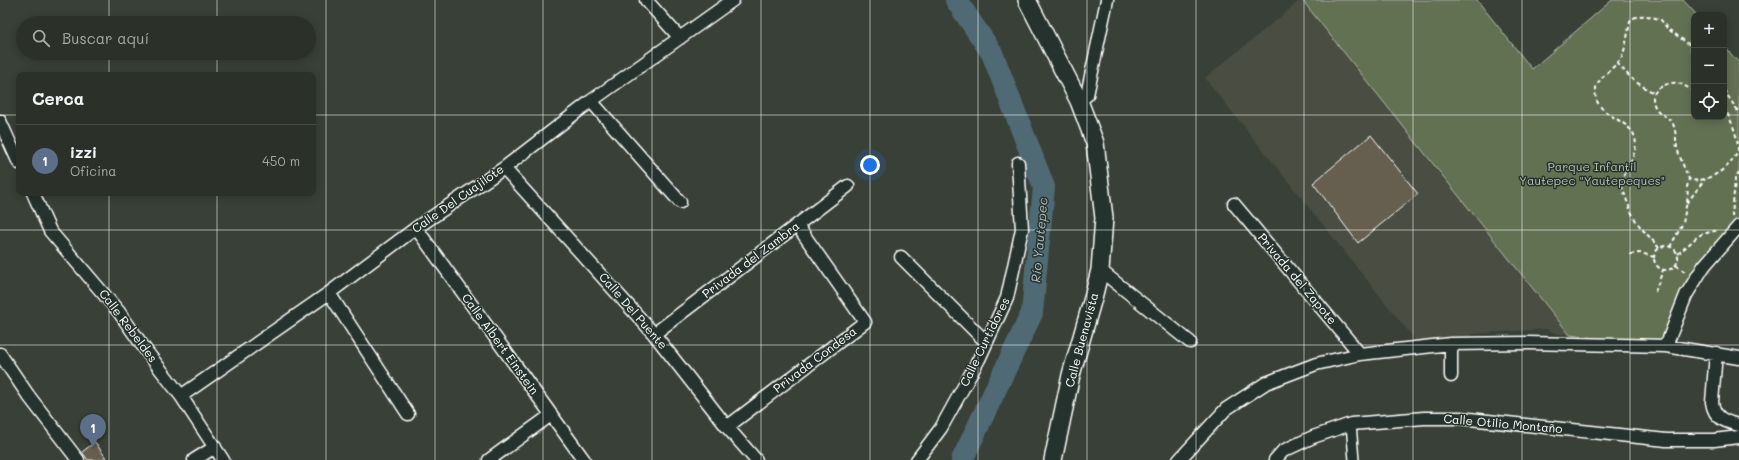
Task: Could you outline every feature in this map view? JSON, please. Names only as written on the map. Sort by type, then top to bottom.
[{"type":"main road","points":[[1027,0],[1083,98]]},
{"type":"main road","points":[[1037,0],[1083,98]]},
{"type":"main road","name":"Calle Buenavista","points":[[1062,460],[1104,273],[1109,220],[1095,144],[1083,98]]},
{"type":"main road","name":"Calle Buenavista","points":[[1053,460],[1071,375],[1094,298],[1104,273]]},
{"type":"street","points":[[646,0],[680,38]]},
{"type":"street","name":"Calle Del Cuajilote","points":[[181,396],[329,293],[416,228],[504,168],[591,101],[733,0]]},
{"type":"street","points":[[1083,98],[1107,0]]},
{"type":"street","points":[[591,101],[680,202]]},
{"type":"street","points":[[0,121],[16,156]]},
{"type":"street","name":"Calle Curtidores","points":[[917,460],[941,428],[979,359],[1007,298],[1022,229],[1018,163]]},
{"type":"street","name":"Calle Del Puente","points":[[504,168],[654,334],[756,460]]},
{"type":"street","name":"Privada del Zambra","points":[[654,334],[848,186]]},
{"type":"street","name":"Calle Rebeldes","points":[[34,196],[50,231],[119,312],[147,352],[181,396],[224,460]]},
{"type":"street","name":"Privada del Zapote","points":[[1234,204],[1360,354]]},
{"type":"street","points":[[1666,346],[1678,313],[1700,272],[1735,223]]},
{"type":"street","name":"Privada Condesa","points":[[728,427],[866,322],[797,225]]},
{"type":"street","name":"Calle Albert Einstein","points":[[416,228],[584,460]]},
{"type":"street","points":[[901,257],[986,342]]},
{"type":"street","points":[[1104,273],[1190,342]]},
{"type":"street","points":[[329,293],[408,414]]},
{"type":"street","points":[[1179,460],[1226,409],[1266,383],[1316,364],[1360,354],[1451,344],[1526,343],[1666,346],[1716,353],[1739,358]]},
{"type":"street","points":[[1451,344],[1452,376]]},
{"type":"street","points":[[1716,353],[1712,409],[1717,416],[1726,422],[1739,425]]},
{"type":"street","points":[[0,354],[28,395],[78,460]]},
{"type":"street","points":[[489,460],[551,415]]},
{"type":"street","name":"Calle Otilio Montaño","points":[[1275,460],[1283,451],[1307,440],[1352,424],[1424,418],[1460,418],[1666,440],[1714,440],[1739,437]]},
{"type":"street","points":[[1352,424],[1354,460]]},
{"type":"street","points":[[194,460],[216,447]]},
{"type":"path","points":[[1660,248],[1636,222],[1622,186],[1622,179],[1631,163],[1636,149],[1635,137],[1631,129],[1610,116],[1600,106],[1597,99],[1596,88],[1599,82],[1621,59],[1630,22],[1633,18],[1639,16],[1661,20],[1668,29],[1690,45],[1691,48]]},
{"type":"path","points":[[1618,63],[1634,81],[1654,93]]},
{"type":"path","points":[[1670,247],[1683,223],[1688,196],[1687,187],[1690,179],[1677,150],[1676,134],[1672,122],[1655,108],[1652,98],[1654,93],[1660,88],[1676,83],[1687,86],[1691,89]]},
{"type":"path","points":[[1727,95],[1739,113]]},
{"type":"path","points":[[1690,179],[1694,181],[1705,179],[1719,173],[1733,161],[1738,150],[1738,141],[1732,120],[1727,112]]},
{"type":"path","points":[[1735,223],[1735,179],[1739,173]]},
{"type":"path","points":[[1686,204],[1694,196],[1705,179]]},
{"type":"path","points":[[1678,254],[1702,234],[1725,228]]},
{"type":"path","points":[[1630,254],[1641,253],[1654,257],[1658,266],[1663,270],[1674,268],[1678,262],[1678,254],[1670,247],[1660,248]]},
{"type":"path","points":[[1654,257],[1660,248]]},
{"type":"path","points":[[1655,292],[1663,270]]},
{"type":"shaded area","points":[[1301,0],[1570,335],[1557,334],[1546,329],[1473,334],[1465,342],[1420,346],[1205,78]]},
{"type":"green space","name":"Parque Infantil Yautepec \"Yautepeques\"","points":[[1302,0],[1477,0],[1532,69],[1612,0],[1683,0],[1694,12],[1691,12],[1691,120],[1727,120],[1727,49],[1739,63],[1739,226],[1705,264],[1666,346],[1570,335]]},
{"type":"building","points":[[1371,135],[1418,194],[1358,243],[1313,183]]},
{"type":"building","points":[[95,442],[106,458],[102,460],[88,460],[82,452]]},
{"type":"waterway","name":"Río Yautepec","points":[[956,0],[992,53],[1044,187],[1032,313],[962,460]]},
{"type":"place","name":"izzi","points":[[93,447]]}]
